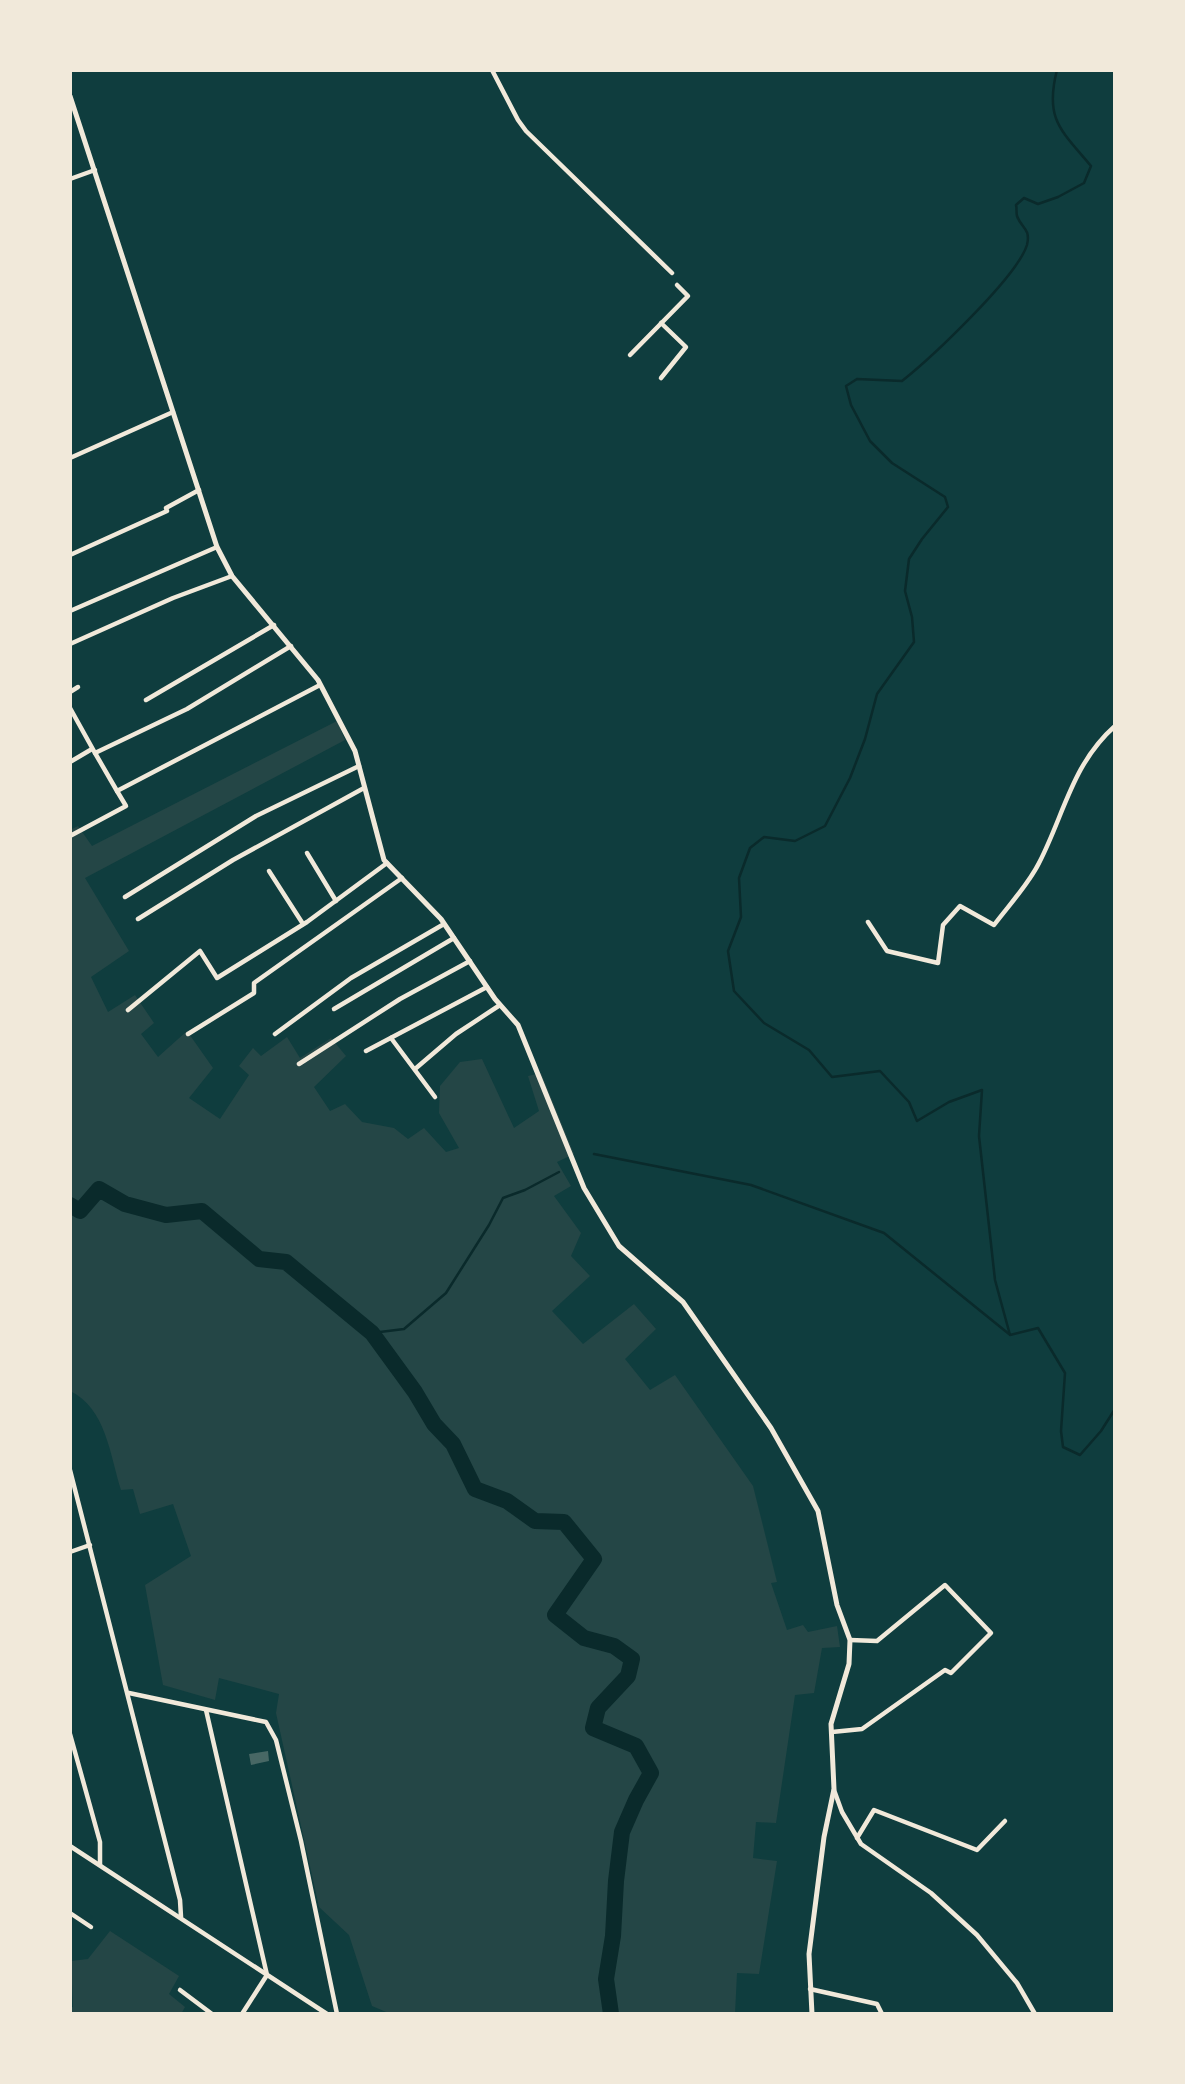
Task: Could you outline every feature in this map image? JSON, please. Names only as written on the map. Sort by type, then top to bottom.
[{"type":"street","points":[[492,70],[526,131],[672,273]]},
{"type":"street","points":[[70,96],[217,547],[232,576],[320,685],[355,751],[384,860],[444,924],[487,987],[518,1026],[584,1188],[620,1246],[683,1302],[771,1428],[818,1511],[838,1605],[850,1640],[849,1664],[831,1724],[834,1789],[824,1837],[809,1954],[812,2014]]},
{"type":"street","points":[[70,179],[95,170]]},
{"type":"street","points":[[629,355],[688,296],[677,285]]},
{"type":"street","points":[[661,323],[686,347],[661,378]]},
{"type":"street","points":[[70,458],[173,412]]},
{"type":"street","points":[[70,555],[167,511],[166,508],[199,490]]},
{"type":"street","points":[[70,611],[217,547]]},
{"type":"street","points":[[70,644],[173,598],[232,576]]},
{"type":"street","points":[[146,700],[274,625]]},
{"type":"street","points":[[70,762],[187,709],[290,646]]},
{"type":"street","points":[[117,791],[320,685]]},
{"type":"street","points":[[70,692],[78,687]]},
{"type":"street","points":[[70,708],[126,806],[70,836]]},
{"type":"street","points":[[868,922],[887,951],[938,963],[943,925],[960,906],[995,925],[1038,865],[1074,779],[1115,726]]},
{"type":"street","points":[[125,897],[256,816],[359,766]]},
{"type":"street","points":[[138,919],[233,860],[365,788]]},
{"type":"street","points":[[307,853],[336,901]]},
{"type":"street","points":[[128,1010],[200,951],[217,978],[303,924],[387,863]]},
{"type":"street","points":[[269,871],[303,924]]},
{"type":"street","points":[[188,1034],[254,993],[254,983],[402,878]]},
{"type":"street","points":[[275,1034],[351,978],[444,924]]},
{"type":"street","points":[[334,1009],[454,938]]},
{"type":"street","points":[[299,1064],[400,999],[470,961]]},
{"type":"street","points":[[366,1051],[487,987]]},
{"type":"street","points":[[415,1069],[456,1034],[500,1004]]},
{"type":"street","points":[[391,1038],[435,1097]]},
{"type":"street","points":[[70,1470],[129,1693],[180,1900],[181,1917]]},
{"type":"street","points":[[70,1552],[90,1545]]},
{"type":"street","points":[[832,1732],[862,1729],[945,1670],[951,1673],[991,1633],[945,1585],[877,1641],[850,1640]]},
{"type":"street","points":[[129,1693],[266,1722],[276,1740],[301,1841],[337,2014]]},
{"type":"street","points":[[206,1710],[267,1975],[242,2014]]},
{"type":"street","points":[[70,1734],[100,1842],[100,1865]]},
{"type":"street","points":[[834,1789],[842,1812],[861,1844],[931,1893],[977,1935],[1017,1983],[1035,2014]]},
{"type":"street","points":[[858,1838],[874,1810],[977,1850],[1005,1821]]},
{"type":"street","points":[[70,1846],[327,2014]]},
{"type":"street","points":[[70,1913],[91,1927]]},
{"type":"street","points":[[809,1989],[877,2004],[882,2014]]},
{"type":"street","points":[[180,1990],[212,2014]]},
{"type":"shaded area","points":[[337,721],[345,740],[85,878],[129,951],[91,977],[108,1012],[135,995],[154,1023],[141,1034],[158,1057],[187,1031],[213,1068],[189,1098],[220,1119],[249,1075],[239,1066],[253,1048],[261,1056],[287,1037],[300,1058],[331,1038],[346,1056],[314,1087],[330,1111],[345,1104],[362,1122],[394,1128],[408,1139],[424,1128],[446,1152],[459,1148],[439,1113],[440,1086],[460,1062],[482,1059],[514,1128],[539,1111],[528,1076],[541,1073],[574,1154],[557,1162],[571,1186],[554,1196],[581,1233],[571,1256],[590,1276],[552,1311],[583,1344],[634,1304],[656,1329],[625,1359],[650,1390],[675,1375],[753,1486],[777,1582],[771,1583],[787,1630],[803,1625],[808,1632],[837,1626],[840,1647],[822,1648],[814,1693],[795,1695],[776,1823],[756,1822],[753,1858],[777,1861],[759,1974],[737,1973],[735,2014],[391,2014],[372,2006],[349,1935],[319,1907],[276,1713],[279,1694],[219,1678],[215,1700],[163,1685],[145,1585],[191,1556],[173,1504],[140,1514],[133,1489],[121,1490],[110,1448],[99,1421],[92,1409],[70,1391],[70,830],[78,826],[92,846]]},
{"type":"shaded area","points":[[110,1931],[179,1976],[169,1994],[185,2007],[181,2014],[70,2014],[70,2008],[73,2007],[71,1961],[88,1959]]},
{"type":"building","points":[[268,1751],[269,1761],[251,1765],[249,1754]]},
{"type":"waterway","points":[[1057,70],[1054,113],[1064,133],[1091,166],[1084,183],[1038,204],[1024,198],[1016,205],[1017,216],[1028,235],[1027,245],[1020,259],[991,296],[915,370],[902,381],[857,379],[846,386],[851,405],[870,441],[892,463],[945,497],[948,507],[909,559],[905,591],[912,617],[914,642],[877,694],[865,739],[850,778],[825,826],[795,841],[764,837],[750,848],[739,878],[741,917],[728,951],[734,991],[764,1023],[809,1050],[832,1077],[880,1071],[909,1102],[917,1121],[949,1102],[982,1090],[979,1136],[995,1280],[1010,1335],[1038,1328],[1065,1373],[1061,1431],[1063,1447],[1080,1455],[1101,1431],[1115,1409]]},
{"type":"waterway","points":[[594,1154],[751,1185],[884,1233],[1009,1334]]},
{"type":"waterway","points":[[372,1333],[404,1329],[446,1293],[503,1198],[559,1172]]},
{"type":"waterway","points":[[70,1205],[80,1211],[99,1189],[125,1204],[166,1215],[202,1211],[259,1259],[286,1262],[372,1333],[415,1392],[434,1424],[453,1444],[475,1489],[507,1501],[535,1521],[564,1522],[594,1559],[555,1615],[584,1638],[614,1646],[632,1659],[628,1676],[598,1708],[593,1728],[636,1746],[651,1773],[622,1832],[613,1936],[606,1979],[611,2014]]}]
